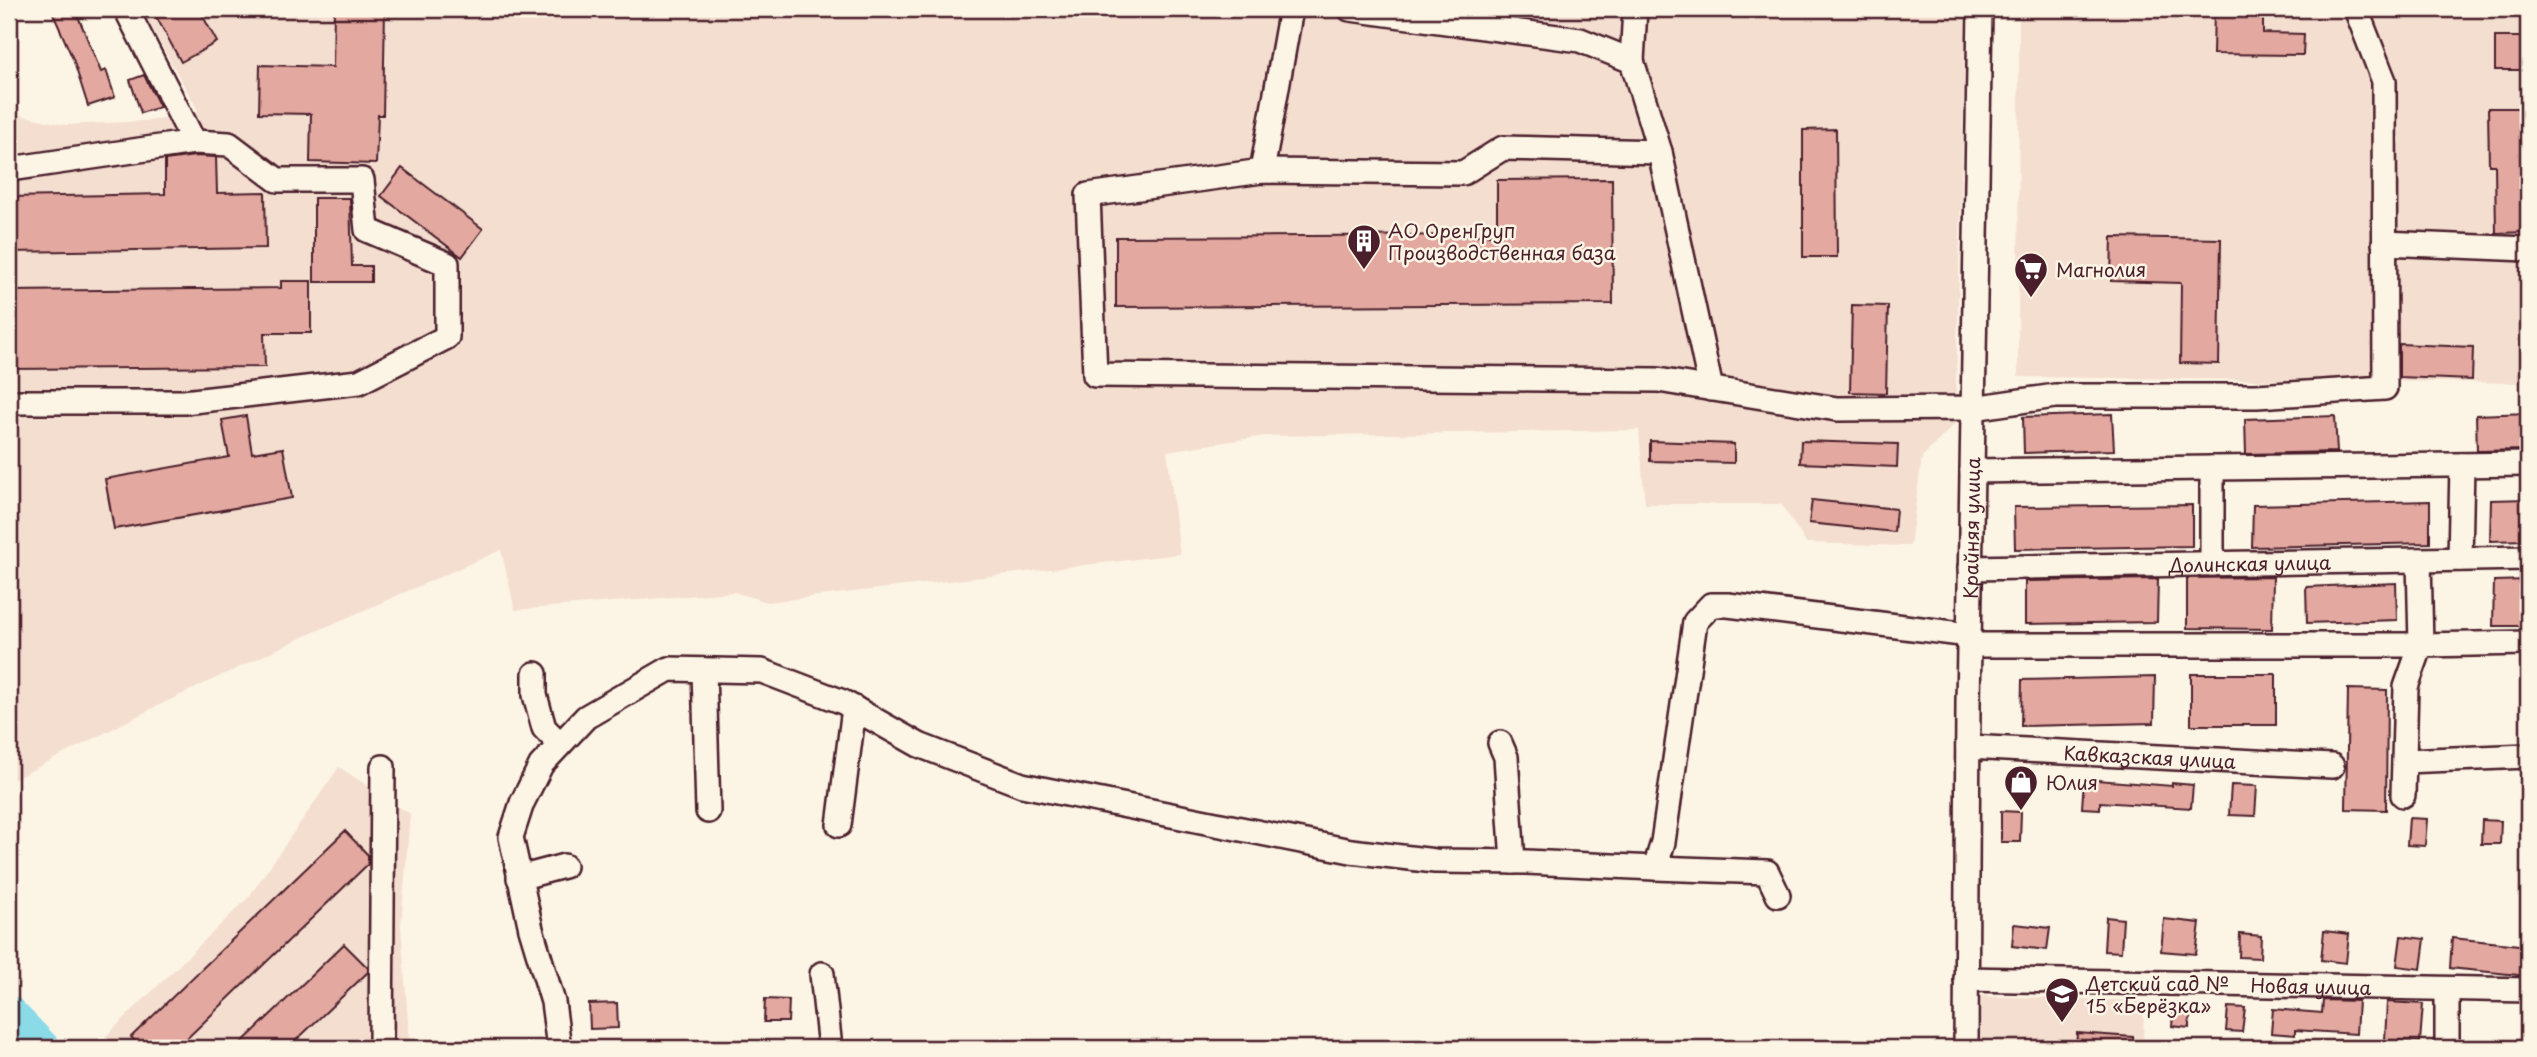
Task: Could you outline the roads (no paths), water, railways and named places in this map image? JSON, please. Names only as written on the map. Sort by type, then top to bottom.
[{"type":"street","points":[[126,9],[194,142]]},
{"type":"street","points":[[1262,171],[1292,9]]},
{"type":"street","points":[[1350,9],[1580,40],[1632,61]]},
{"type":"street","points":[[1635,9],[1632,61],[1660,152],[1711,389]]},
{"type":"street","name":"Крайняя улица","points":[[1966,1048],[1975,9]]},
{"type":"street","points":[[1660,152],[1503,148],[1463,173],[1262,171],[1088,195],[1095,374],[1658,380],[1837,409],[1973,408],[2055,396],[2258,396],[2385,388],[2384,81],[2356,9]]},
{"type":"street","points":[[9,402],[184,402],[359,382],[447,337],[447,264],[367,230],[362,180],[277,180],[229,144],[194,142],[17,168]]},
{"type":"street","points":[[2384,243],[2528,249]]},
{"type":"street","points":[[1972,471],[2528,464]]},
{"type":"street","points":[[2460,559],[2462,465]]},
{"type":"street","points":[[2212,468],[2212,564]]},
{"type":"street","name":"Долинская улица","points":[[1970,568],[2528,558]]},
{"type":"street","points":[[2403,795],[2406,687],[2421,645],[2419,560]]},
{"type":"street","points":[[1655,869],[1663,842],[1695,622],[1711,605],[1728,605],[1969,640],[2421,645],[2528,643]]},
{"type":"street","points":[[559,1048],[549,985],[531,929],[511,837],[541,765],[586,716],[669,669],[762,671],[854,708],[919,745],[1022,785],[1351,851],[1435,861],[1767,872],[1778,895]]},
{"type":"street","points":[[704,670],[708,811]]},
{"type":"street","points":[[535,674],[535,695],[544,727],[560,744]]},
{"type":"street","points":[[839,825],[854,708]]},
{"type":"street","points":[[1500,743],[1506,757],[1513,862]]},
{"type":"street","name":"Кавказская улица","points":[[1968,747],[2332,766]]},
{"type":"street","points":[[2404,761],[2528,756]]},
{"type":"street","points":[[381,1048],[383,767]]},
{"type":"street","points":[[519,878],[564,866]]},
{"type":"street","points":[[821,974],[830,1048]]},
{"type":"street","name":"Новая улица","points":[[1966,979],[2528,990]]},
{"type":"street","points":[[2447,1048],[2448,989]]},
{"type":"waterway","points":[[9,1012],[44,1048]]},
{"type":"place","name":"АО ОренГруп Производственная база","points":[[1364,271]]},
{"type":"place","name":"Магнолия","points":[[2031,299]]},
{"type":"place","name":"Юлия","points":[[2021,812]]},
{"type":"place","name":"Детский сад № 15 «Берёзка»","points":[[2062,1024]]}]
